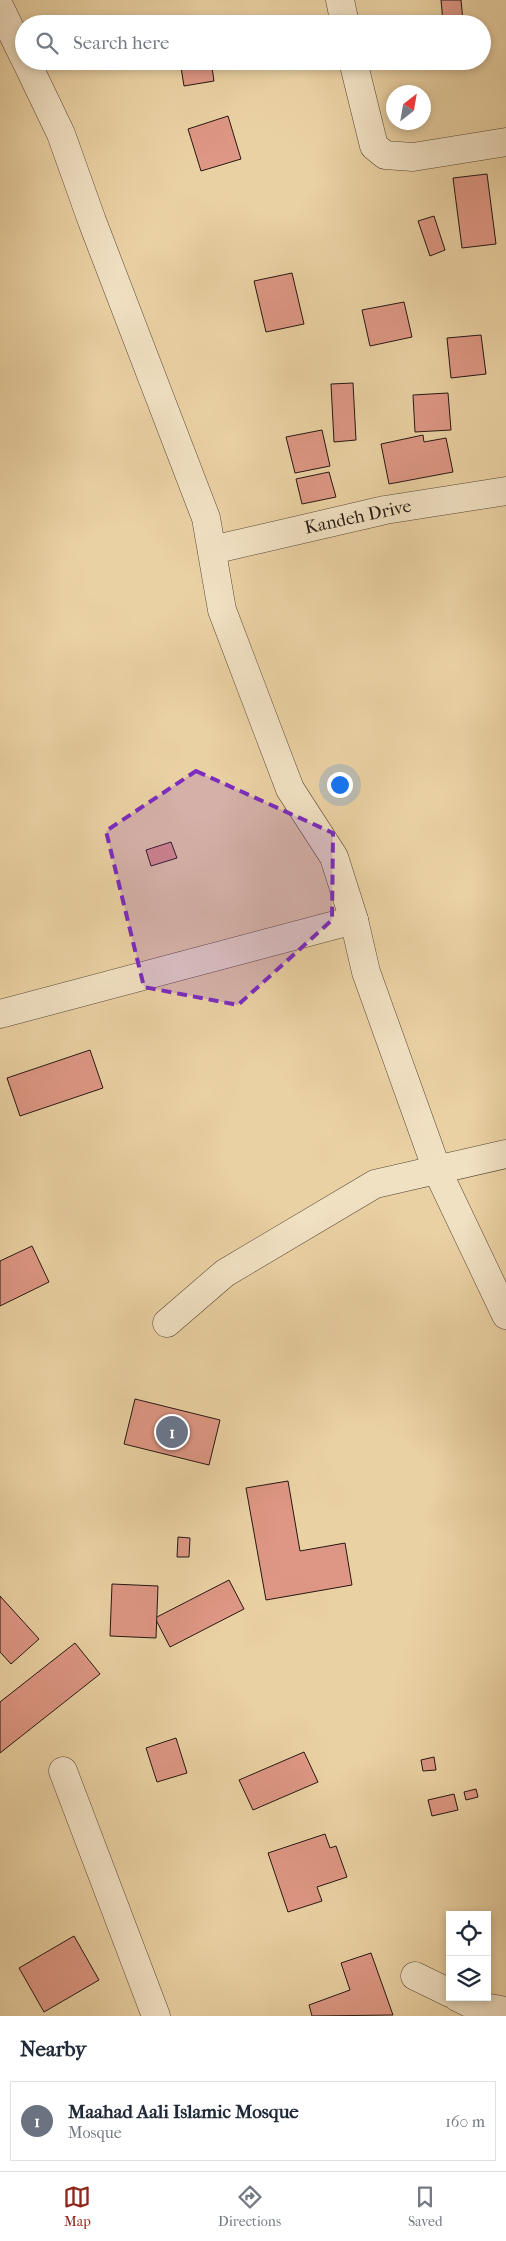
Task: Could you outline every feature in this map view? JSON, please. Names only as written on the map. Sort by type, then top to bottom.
[{"type":"street","points":[[340,0],[343,15]]},
{"type":"street","points":[[0,8],[15,39]]},
{"type":"street","points":[[30,70],[61,134],[92,221],[206,518],[222,610],[290,789],[334,857],[354,920],[366,972],[437,1170],[506,1315]]},
{"type":"street","points":[[355,70],[374,146],[385,155],[413,156],[506,142]]},
{"type":"street","name":"Kandeh Drive","points":[[212,550],[385,510],[506,492]]},
{"type":"street","points":[[0,1014],[354,920]]},
{"type":"street","points":[[167,1323],[224,1273],[375,1184],[506,1154]]},
{"type":"street","points":[[63,1771],[156,2016]]},
{"type":"street","points":[[415,1976],[463,2003],[506,2011]]},
{"type":"highlighted area","points":[[196,771],[333,833],[332,920],[238,1005],[144,987],[106,831]]},
{"type":"building","points":[[441,0],[461,0],[462,15],[442,15]]},
{"type":"building","points":[[181,70],[212,70],[214,81],[184,86]]},
{"type":"building","points":[[228,116],[241,159],[201,171],[188,129]]},
{"type":"building","points":[[487,174],[496,244],[462,248],[453,178]]},
{"type":"building","points":[[434,216],[445,250],[430,256],[418,221]]},
{"type":"building","points":[[292,273],[304,324],[266,332],[254,281]]},
{"type":"building","points":[[404,302],[412,337],[370,346],[362,310]]},
{"type":"building","points":[[481,335],[486,374],[451,378],[447,338]]},
{"type":"building","points":[[353,383],[356,440],[334,442],[331,384]]},
{"type":"building","points":[[448,393],[451,430],[415,432],[413,395]]},
{"type":"building","points":[[322,430],[330,466],[295,473],[286,437]]},
{"type":"building","points":[[423,435],[424,442],[446,438],[453,472],[389,484],[381,444]]},
{"type":"building","points":[[329,472],[336,497],[302,504],[296,479]]},
{"type":"building","points":[[171,842],[177,858],[151,866],[146,850]]},
{"type":"building","points":[[90,1050],[103,1088],[20,1116],[7,1078]]},
{"type":"building","points":[[32,1246],[49,1282],[0,1306],[0,1261]]},
{"type":"building","points":[[135,1399],[220,1420],[209,1465],[124,1444]]},
{"type":"building","points":[[288,1481],[300,1551],[345,1543],[352,1585],[266,1600],[246,1488]]},
{"type":"building","points":[[178,1537],[190,1538],[189,1557],[177,1557]]},
{"type":"building","points":[[229,1580],[244,1609],[170,1647],[155,1618]]},
{"type":"building","points":[[112,1584],[158,1586],[156,1638],[110,1636]]},
{"type":"building","points":[[0,1596],[39,1639],[11,1664],[0,1652]]},
{"type":"building","points":[[75,1643],[100,1674],[0,1753],[0,1702]]},
{"type":"building","points":[[176,1738],[187,1773],[157,1782],[146,1748]]},
{"type":"building","points":[[304,1752],[318,1782],[253,1810],[239,1780]]},
{"type":"building","points":[[434,1757],[436,1770],[423,1771],[421,1760]]},
{"type":"building","points":[[476,1789],[478,1797],[466,1800],[464,1792]]},
{"type":"building","points":[[454,1794],[458,1810],[432,1816],[428,1800]]},
{"type":"building","points":[[325,1834],[330,1848],[336,1846],[347,1877],[317,1887],[322,1901],[288,1912],[268,1853]]},
{"type":"building","points":[[74,1936],[99,1980],[44,2012],[19,1968]]},
{"type":"building","points":[[371,1953],[393,2015],[312,2016],[309,2005],[350,1990],[341,1963]]},
{"type":"place","name":"Maahad Aali Islamic Mosque","points":[[172,1432]]}]
